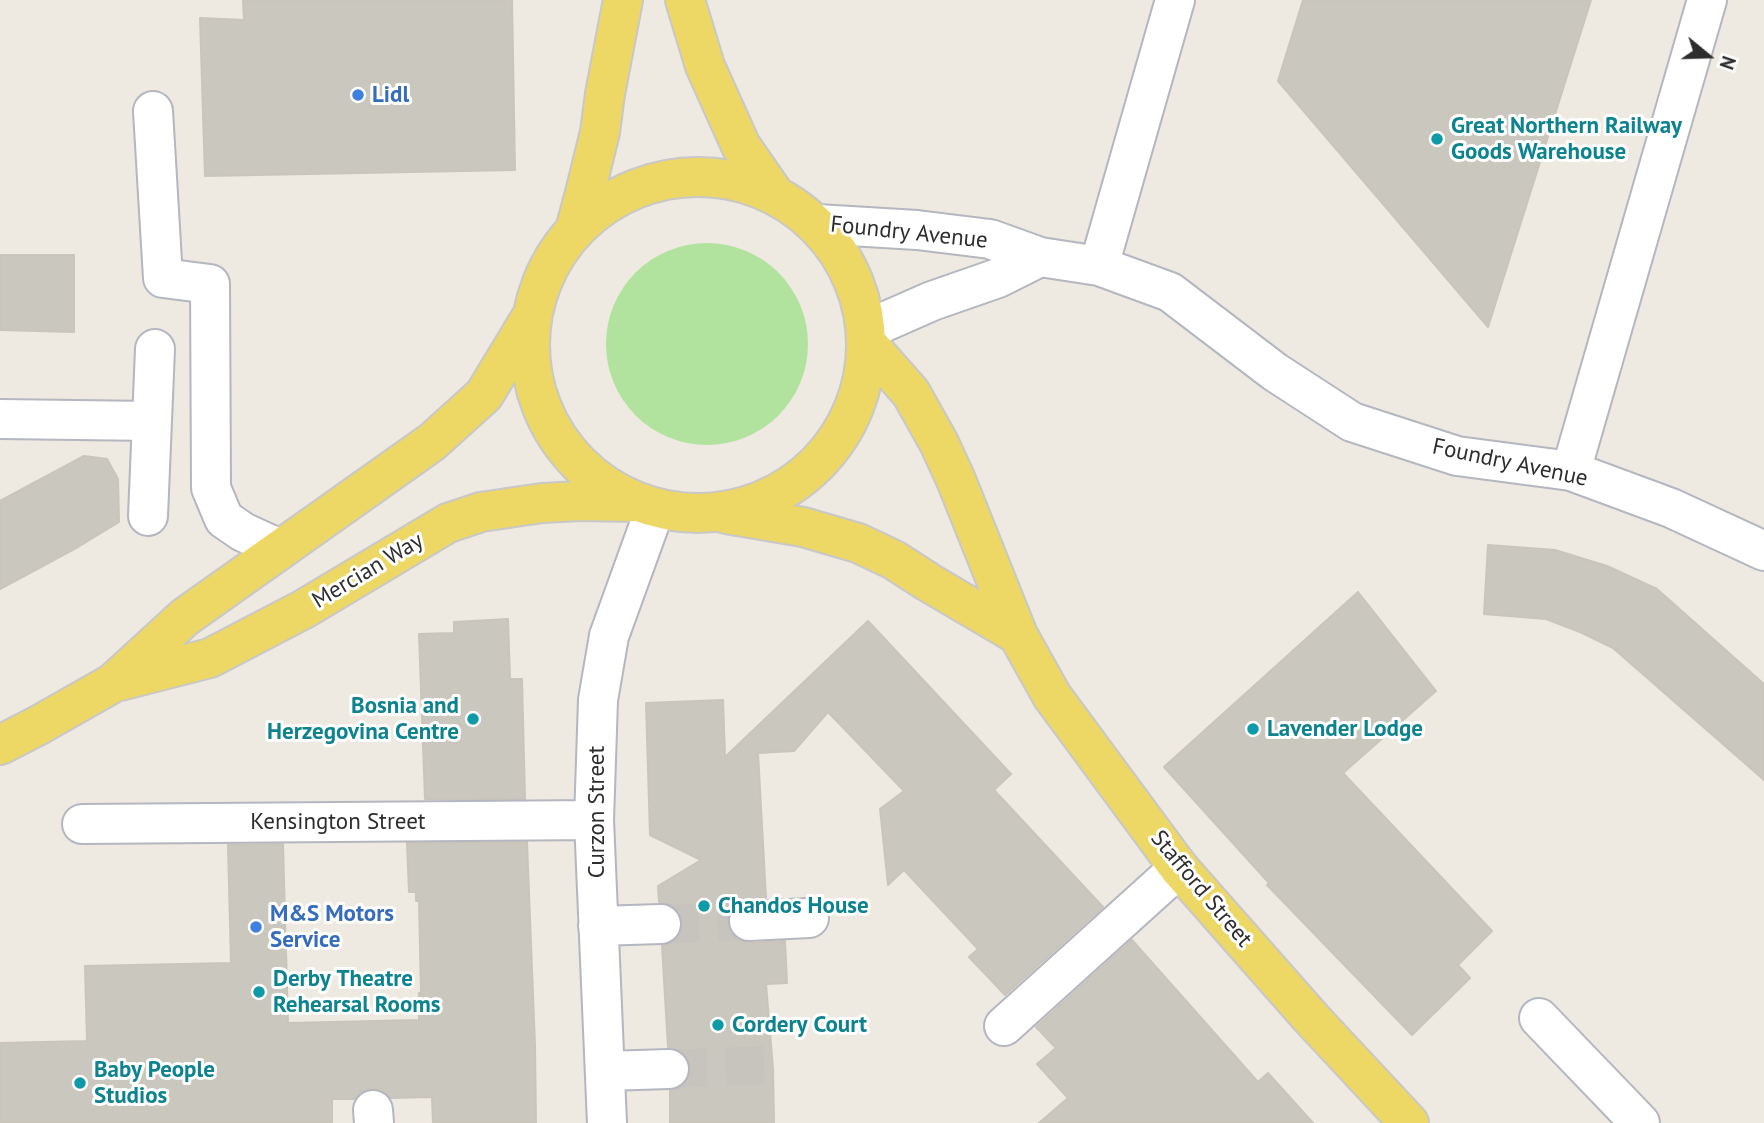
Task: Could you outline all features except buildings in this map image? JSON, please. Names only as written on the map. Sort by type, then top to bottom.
[{"type":"main road","points":[[575,230],[600,132],[623,0]]},
{"type":"main road","points":[[685,0],[705,66],[741,146],[775,195]]},
{"type":"main road","points":[[644,506],[582,468],[556,436],[538,399],[530,359],[531,317],[547,270],[575,230],[598,209],[625,192],[654,182],[685,176],[716,177],[747,183],[775,195],[797,208],[817,225],[848,268],[858,293],[866,336],[864,372],[856,402],[844,430],[825,456],[803,477],[776,494],[749,506],[719,513]]},
{"type":"main road","name":"Mercian Way","points":[[0,745],[113,683],[185,617],[432,442],[484,395],[531,317]]},
{"type":"main road","name":"Stafford Street","points":[[866,336],[911,393],[939,443],[1018,635],[1052,696],[1179,868],[1312,1019],[1409,1123]]},
{"type":"main road","name":"Mercian Way","points":[[113,683],[209,657],[304,608],[448,523],[481,512],[542,503],[580,501],[644,506],[688,514],[719,513]]},
{"type":"main road","points":[[719,513],[803,527],[858,543],[894,560],[1018,635]]},
{"type":"street","points":[[1099,266],[1175,0]]},
{"type":"street","points":[[1571,471],[1707,0]]},
{"type":"street","points":[[153,111],[163,278],[210,284],[211,488],[224,519],[243,532],[280,549]]},
{"type":"street","name":"Foundry Avenue","points":[[817,225],[917,230],[990,239],[1040,257],[1099,266],[1170,292],[1275,372],[1352,422],[1457,456],[1571,471],[1671,508],[1764,551]]},
{"type":"street","name":"Foundry Avenue","points":[[866,336],[932,301],[998,278],[1040,257]]},
{"type":"street","points":[[148,516],[155,349]]},
{"type":"street","points":[[0,419],[152,421]]},
{"type":"street","name":"Curzon Street","points":[[607,1123],[594,820],[598,700],[609,636],[644,506]]},
{"type":"street","name":"Kensington Street","points":[[82,824],[594,820]]},
{"type":"street","points":[[1004,1026],[1179,868]]},
{"type":"street","points":[[749,921],[808,918]]},
{"type":"street","points":[[598,926],[661,924]]},
{"type":"street","points":[[1539,1018],[1640,1123]]},
{"type":"street","points":[[605,1071],[669,1069]]},
{"type":"green space","points":[[707,243],[746,250],[779,272],[801,305],[808,344],[801,383],[779,416],[746,438],[707,445],[668,438],[635,416],[613,383],[606,344],[613,305],[635,272],[668,250]]},
{"type":"tunnel","points":[[661,924],[749,921]]},
{"type":"tunnel","points":[[669,1069],[772,1065]]},
{"type":"place","name":"Lidl","points":[[358,95]]},
{"type":"place","name":"Great Northern Railway Goods Warehouse","points":[[1437,139]]},
{"type":"place","name":"Bosnia and Herzegovina Centre","points":[[473,719]]},
{"type":"place","name":"Lavender Lodge","points":[[1253,729]]},
{"type":"place","name":"Chandos House","points":[[704,906]]},
{"type":"place","name":"M&S Motors Service","points":[[256,927]]},
{"type":"place","name":"Derby Theatre Rehearsal Rooms","points":[[259,992]]},
{"type":"place","name":"Cordery Court","points":[[718,1025]]},
{"type":"place","name":"Baby People Studios","points":[[80,1083]]}]
